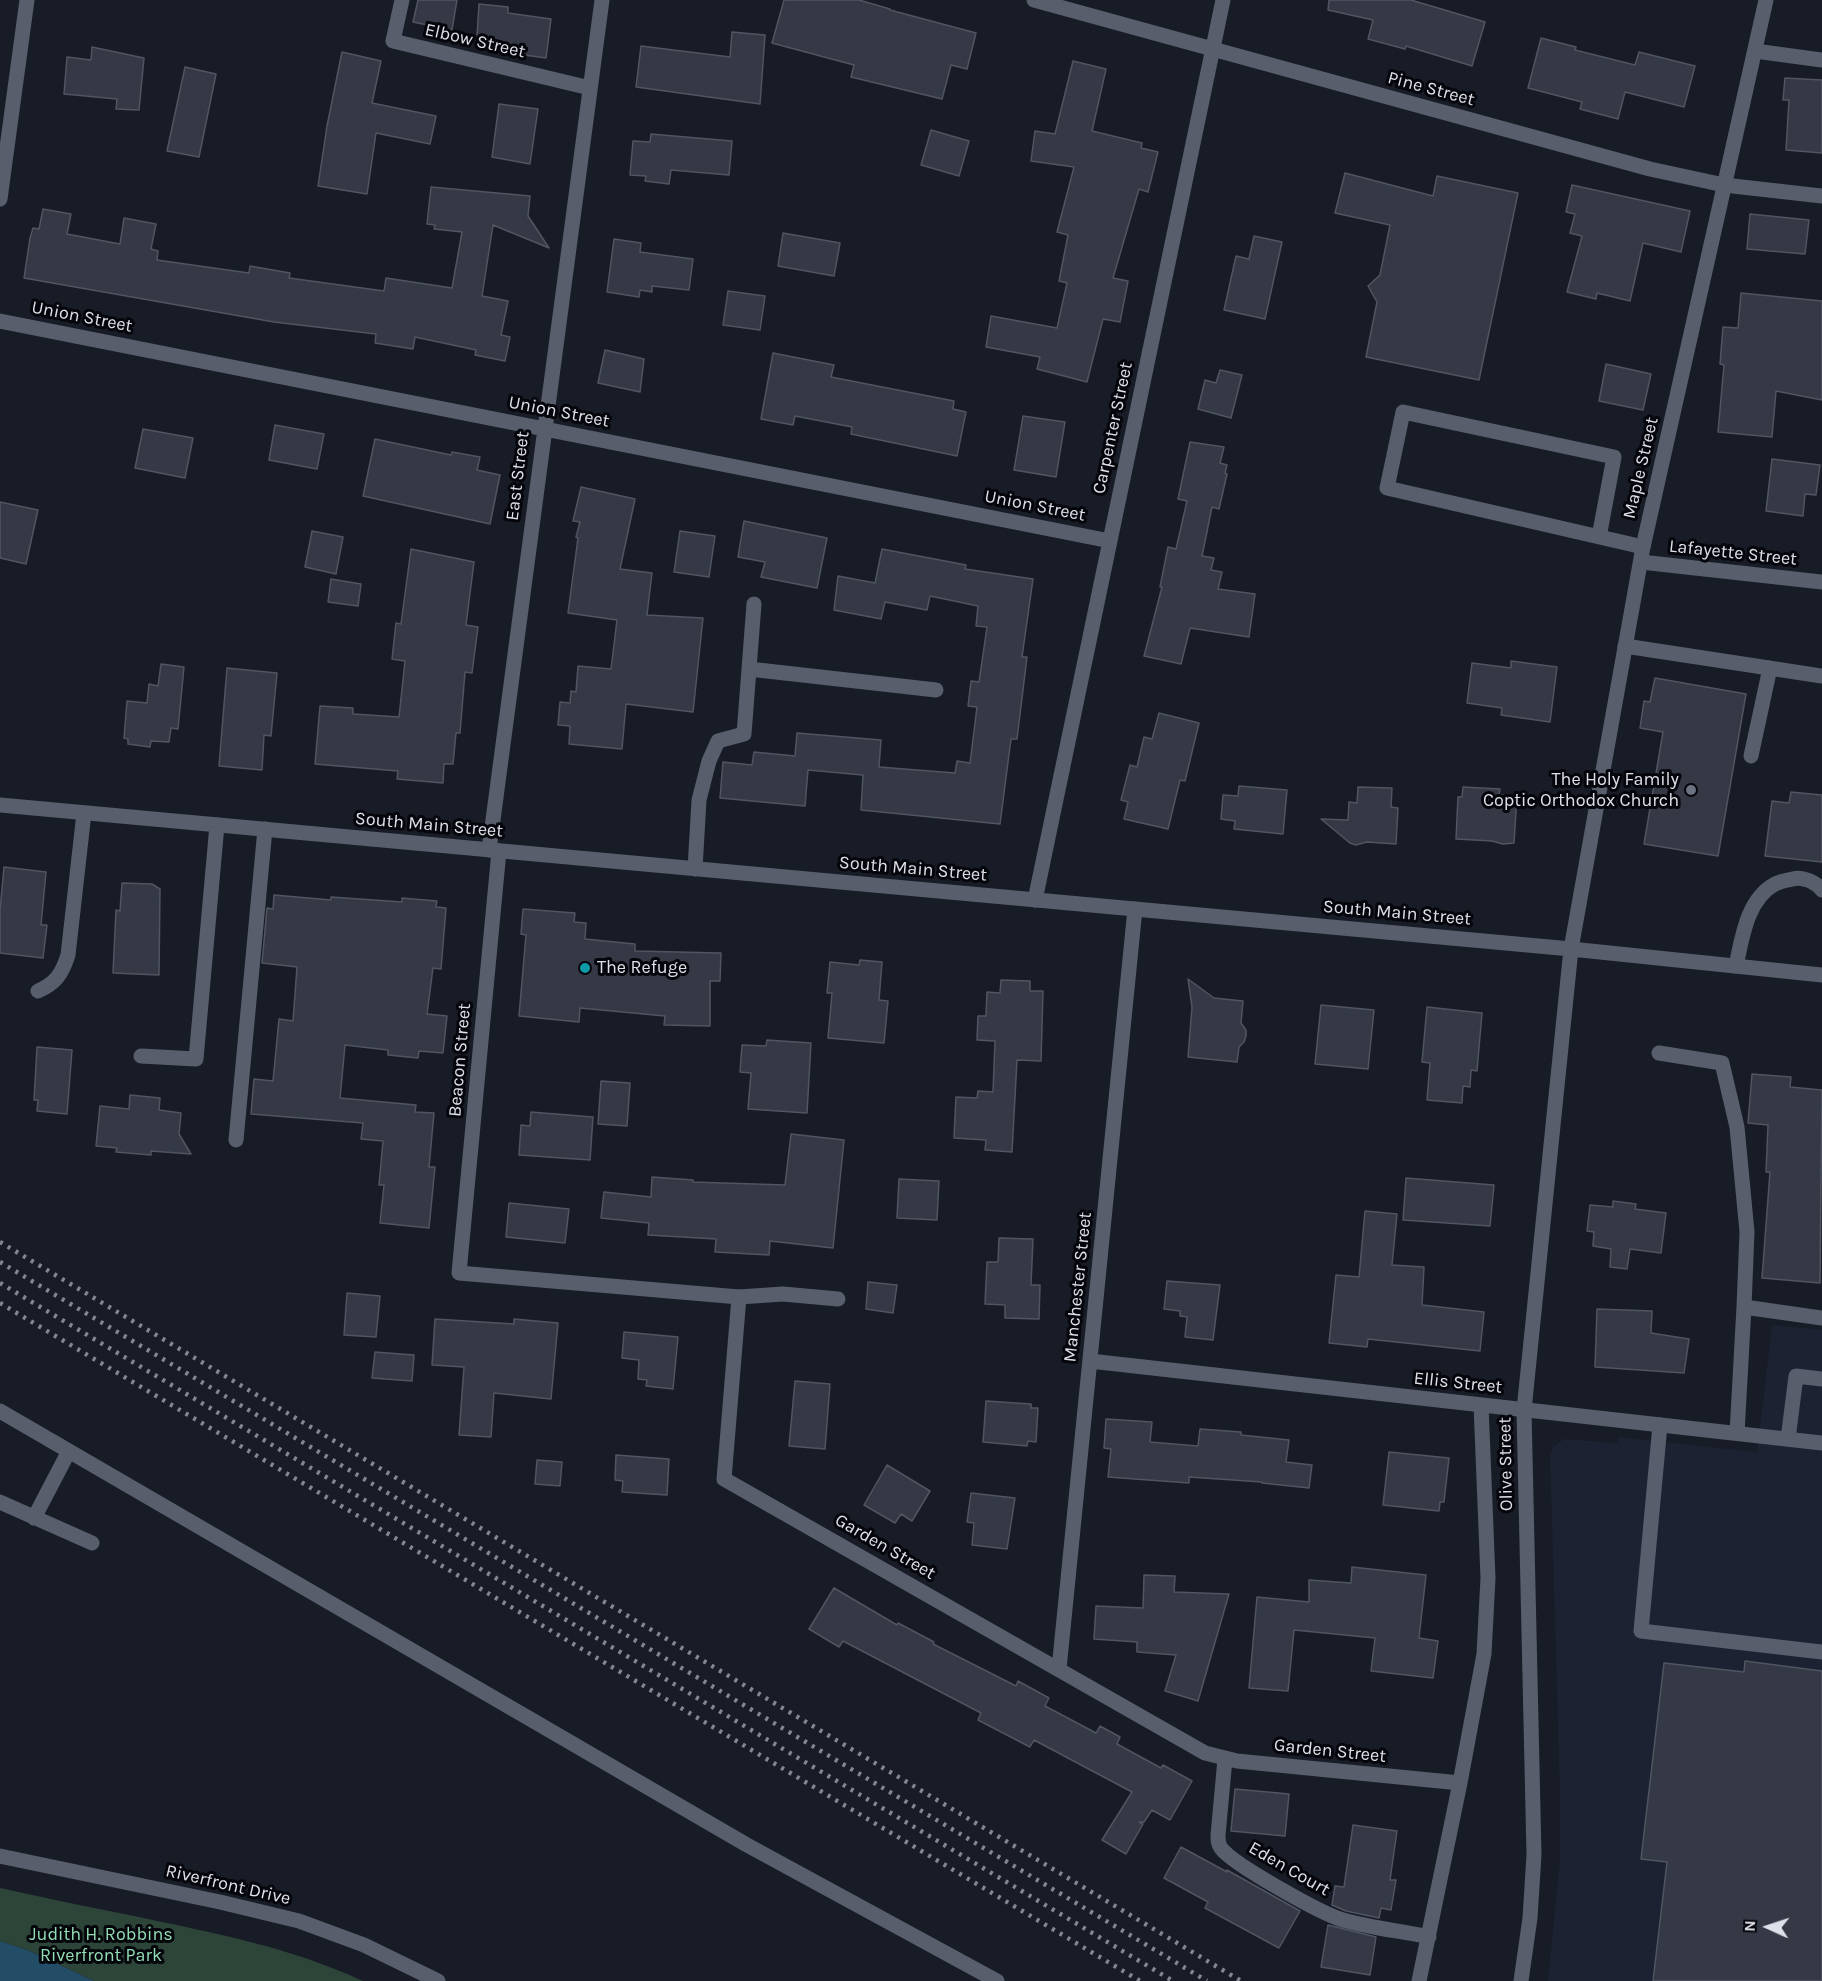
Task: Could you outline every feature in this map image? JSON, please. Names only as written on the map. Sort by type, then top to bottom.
[{"type":"street","points":[[0,199],[27,0]]},
{"type":"street","name":"Elbow Street","points":[[402,0],[393,41],[590,88]]},
{"type":"street","name":"East Street","points":[[494,851],[544,429],[602,0]]},
{"type":"street","name":"Pine Street","points":[[1034,0],[1616,161],[1724,185],[1822,196]]},
{"type":"street","name":"Carpenter Street","points":[[1035,900],[1223,0]]},
{"type":"street","name":"Maple Street","points":[[1571,949],[1642,555],[1766,0]]},
{"type":"street","points":[[1755,51],[1822,60]]},
{"type":"street","name":"Union Street","points":[[0,321],[1110,541]]},
{"type":"street","name":"Lafayette Street","points":[[1599,537],[1614,457],[1403,412],[1387,488],[1599,537],[1642,555],[1822,582]]},
{"type":"street","points":[[695,869],[699,800],[709,761],[718,741],[744,734],[754,604]]},
{"type":"street","points":[[1625,645],[1822,676]]},
{"type":"street","points":[[1751,756],[1770,668]]},
{"type":"street","points":[[749,669],[936,690]]},
{"type":"street","name":"South Main Street","points":[[0,805],[1571,949],[1822,975]]},
{"type":"street","points":[[38,991],[57,980],[64,970],[68,955],[84,813]]},
{"type":"street","points":[[141,1056],[196,1059],[217,825]]},
{"type":"street","points":[[236,1140],[265,829]]},
{"type":"street","name":"Beacon Street","points":[[494,851],[459,1273],[739,1297]]},
{"type":"street","points":[[1736,966],[1745,924],[1756,901],[1775,884],[1799,877],[1819,885],[1822,890]]},
{"type":"street","name":"Manchester Street","points":[[1059,1669],[1135,909]]},
{"type":"street","name":"Olive Street","points":[[1521,1981],[1530,1918],[1534,1855],[1524,1410],[1571,949]]},
{"type":"street","points":[[1659,1053],[1722,1063],[1737,1128],[1747,1232],[1737,1433]]},
{"type":"street","points":[[739,1297],[783,1294],[838,1299]]},
{"type":"street","name":"Garden Street","points":[[739,1297],[724,1479],[1205,1753],[1225,1759],[1460,1783]]},
{"type":"street","points":[[1744,1307],[1822,1318]]},
{"type":"street","name":"Ellis Street","points":[[1090,1361],[1822,1443]]},
{"type":"street","points":[[1788,1439],[1796,1376],[1822,1379]]},
{"type":"street","name":"Olive Street","points":[[1419,1981],[1480,1677],[1486,1623],[1487,1565],[1481,1405]]},
{"type":"street","points":[[0,1411],[747,1845],[997,1981]]},
{"type":"street","points":[[1660,1425],[1641,1630],[1822,1652]]},
{"type":"street","points":[[34,1518],[69,1451]]},
{"type":"street","points":[[0,1502],[92,1543]]},
{"type":"street","name":"Eden Court","points":[[1225,1759],[1218,1842],[1226,1854],[1244,1867],[1332,1916],[1354,1923],[1429,1937]]},
{"type":"street","name":"Riverfront Drive","points":[[0,1856],[220,1902],[298,1921],[364,1945],[438,1981]]},
{"type":"shaded area","points":[[1772,1325],[1822,1330],[1822,1981],[1548,1981],[1560,1860],[1550,1455],[1553,1447],[1564,1439],[1617,1443],[1618,1437],[1757,1452]]},
{"type":"green space","name":"Judith H. Robbins Riverfront Park","points":[[0,1888],[253,1943],[308,1959],[363,1981],[94,1981],[30,1951],[0,1941]]},
{"type":"water","points":[[0,1941],[30,1951],[94,1981],[0,1981]]},
{"type":"building","points":[[418,0],[457,0],[452,30],[413,22]]},
{"type":"building","points":[[784,0],[859,0],[976,33],[967,69],[951,65],[942,99],[851,77],[854,65],[772,43]]},
{"type":"building","points":[[1329,0],[1411,0],[1485,22],[1472,66],[1406,46],[1405,49],[1368,39],[1373,20],[1328,10]]},
{"type":"building","points":[[479,4],[508,7],[508,13],[551,19],[546,58],[502,52],[503,44],[483,41],[483,38],[477,36]]},
{"type":"building","points":[[732,32],[765,35],[760,104],[636,87],[641,46],[730,57]]},
{"type":"building","points":[[1541,38],[1576,47],[1575,50],[1635,65],[1639,52],[1695,66],[1684,107],[1625,92],[1618,119],[1580,109],[1582,102],[1528,88]]},
{"type":"building","points":[[92,47],[144,58],[139,110],[116,109],[117,99],[64,94],[67,57],[91,60]]},
{"type":"building","points":[[342,52],[381,61],[372,103],[436,116],[430,144],[376,133],[367,194],[318,186]]},
{"type":"building","points":[[1073,61],[1106,69],[1092,131],[1142,143],[1141,148],[1158,152],[1148,192],[1139,189],[1113,278],[1128,281],[1120,322],[1103,319],[1087,382],[1037,369],[1040,357],[986,347],[991,316],[1057,328],[1067,283],[1059,281],[1068,235],[1057,232],[1074,167],[1031,161],[1035,131],[1055,134]]},
{"type":"building","points":[[185,67],[216,74],[199,157],[167,151]]},
{"type":"building","points":[[1785,78],[1822,80],[1822,153],[1786,150],[1789,100],[1783,100]]},
{"type":"building","points":[[499,104],[538,109],[530,164],[492,157]]},
{"type":"building","points":[[931,130],[969,141],[959,176],[921,165]]},
{"type":"building","points":[[651,134],[732,141],[729,175],[671,170],[669,184],[645,181],[646,176],[630,175],[633,141],[650,142]]},
{"type":"building","points":[[1345,173],[1433,196],[1437,176],[1518,193],[1479,380],[1366,357],[1377,302],[1368,286],[1380,275],[1390,225],[1335,213]]},
{"type":"building","points":[[1572,185],[1690,211],[1681,252],[1643,243],[1630,301],[1597,293],[1596,299],[1567,292],[1582,236],[1570,233],[1575,214],[1566,212]]},
{"type":"building","points":[[431,187],[530,196],[528,216],[549,248],[493,225],[482,296],[508,301],[501,335],[510,337],[505,361],[475,355],[476,350],[415,337],[413,349],[375,343],[376,334],[274,322],[24,278],[30,238],[33,228],[39,229],[43,209],[71,214],[67,234],[120,244],[124,218],[156,224],[151,249],[158,251],[157,260],[249,273],[250,266],[290,273],[289,278],[384,291],[386,278],[452,288],[462,232],[434,229],[435,225],[427,224]]},
{"type":"building","points":[[1750,214],[1809,220],[1805,254],[1747,249]]},
{"type":"building","points":[[783,233],[840,243],[834,276],[778,266]]},
{"type":"building","points":[[1254,236],[1282,242],[1265,319],[1224,310],[1236,256],[1249,259]]},
{"type":"building","points":[[614,239],[641,243],[640,252],[693,259],[689,290],[652,286],[652,292],[640,290],[639,297],[607,292]]},
{"type":"building","points":[[728,291],[765,296],[760,330],[723,325]]},
{"type":"building","points":[[1741,293],[1822,301],[1822,400],[1776,391],[1772,437],[1718,432],[1724,365],[1720,364],[1723,327],[1738,328]]},
{"type":"building","points":[[605,350],[644,359],[640,392],[598,383]]},
{"type":"building","points":[[773,353],[834,365],[831,377],[954,401],[953,409],[966,412],[957,456],[851,434],[852,427],[795,416],[793,425],[761,419]]},
{"type":"building","points":[[1606,364],[1651,374],[1643,410],[1599,401]]},
{"type":"building","points":[[1220,370],[1242,375],[1231,418],[1198,409],[1205,380],[1216,383]]},
{"type":"building","points":[[1023,416],[1065,422],[1056,477],[1014,470]]},
{"type":"building","points":[[275,425],[324,434],[317,469],[269,460]]},
{"type":"building","points":[[143,429],[193,438],[185,478],[135,468]]},
{"type":"building","points":[[375,439],[451,455],[452,452],[480,457],[477,470],[500,475],[490,524],[363,496]]},
{"type":"building","points":[[1190,442],[1224,447],[1220,463],[1227,465],[1219,509],[1212,507],[1202,556],[1214,558],[1211,570],[1222,572],[1218,589],[1255,594],[1249,637],[1190,628],[1181,664],[1144,656],[1162,587],[1160,587],[1168,547],[1176,549],[1187,501],[1178,499]]},
{"type":"building","points":[[1772,459],[1820,465],[1816,495],[1805,494],[1803,516],[1766,511]]},
{"type":"building","points":[[581,487],[635,499],[620,569],[652,573],[647,615],[703,618],[693,712],[626,704],[622,749],[569,744],[570,726],[558,725],[560,702],[570,703],[571,691],[576,692],[578,666],[611,669],[617,620],[568,613],[578,538],[576,537],[580,522],[573,521]]},
{"type":"building","points":[[0,502],[38,510],[26,564],[0,558]]},
{"type":"building","points":[[744,521],[827,538],[817,588],[761,577],[765,562],[738,557]]},
{"type":"building","points":[[312,531],[343,537],[336,574],[305,567]]},
{"type":"building","points":[[680,531],[715,536],[709,577],[674,572]]},
{"type":"building","points":[[411,549],[474,562],[466,625],[478,627],[472,673],[465,672],[460,733],[456,733],[453,764],[444,764],[443,783],[397,779],[398,771],[315,764],[320,706],[353,708],[353,714],[399,717],[405,661],[392,659],[396,623],[401,624]]},
{"type":"building","points":[[882,549],[966,565],[965,569],[1033,579],[1022,657],[1027,657],[1017,739],[1011,739],[1000,824],[861,810],[863,775],[808,770],[805,806],[720,798],[723,762],[752,765],[754,752],[795,756],[797,733],[881,740],[879,767],[955,773],[957,761],[970,763],[977,707],[968,706],[971,681],[979,682],[987,627],[976,626],[978,606],[930,596],[927,610],[885,602],[881,619],[834,610],[838,576],[875,583]]},
{"type":"building","points":[[331,579],[361,584],[358,606],[328,602]]},
{"type":"building","points":[[1511,661],[1557,667],[1550,722],[1501,715],[1502,708],[1467,703],[1472,663],[1511,668]]},
{"type":"building","points":[[161,664],[184,667],[178,729],[171,728],[169,742],[151,741],[150,747],[128,744],[128,739],[124,738],[127,701],[147,703],[149,684],[158,686]]},
{"type":"building","points":[[227,668],[277,673],[271,736],[264,735],[262,770],[219,766]]},
{"type":"building","name":"The Holy Family Coptic Orthodox Church","points":[[1655,678],[1746,694],[1718,856],[1644,844],[1663,732],[1640,728],[1644,701],[1650,702]]},
{"type":"building","points":[[1159,713],[1199,723],[1185,781],[1180,780],[1168,829],[1124,819],[1128,802],[1121,800],[1130,765],[1137,767],[1144,737],[1152,739]]},
{"type":"building","points":[[1239,786],[1287,790],[1283,834],[1234,829],[1235,821],[1221,819],[1223,795],[1238,796]]},
{"type":"building","points":[[1358,787],[1392,788],[1391,807],[1398,808],[1396,844],[1367,842],[1356,845],[1350,843],[1321,819],[1348,820],[1349,802],[1357,803]]},
{"type":"building","points":[[1463,787],[1500,789],[1499,795],[1517,796],[1514,843],[1456,839],[1458,797],[1462,797]]},
{"type":"building","points":[[1791,792],[1822,795],[1822,862],[1765,856],[1772,801],[1789,803]]},
{"type":"building","points":[[4,867],[46,872],[41,925],[47,925],[43,958],[0,953],[0,910]]},
{"type":"building","points":[[122,883],[152,884],[160,889],[159,975],[113,973],[116,910],[120,911]]},
{"type":"building","points":[[274,895],[331,900],[331,897],[402,902],[402,898],[437,901],[436,907],[446,908],[441,969],[433,968],[427,1014],[447,1016],[443,1053],[419,1051],[418,1058],[388,1055],[388,1050],[345,1045],[340,1098],[416,1105],[415,1112],[434,1113],[429,1167],[435,1167],[429,1228],[380,1223],[384,1185],[379,1185],[383,1141],[361,1139],[363,1123],[251,1114],[254,1079],[273,1081],[279,1019],[293,1021],[297,967],[262,963],[267,908],[273,909]]},
{"type":"building","name":"The Refuge","points":[[523,909],[575,913],[574,922],[586,923],[585,939],[635,944],[635,951],[721,953],[720,981],[710,981],[710,1026],[664,1025],[665,1016],[580,1008],[579,1022],[519,1016],[526,935],[521,934]]},
{"type":"building","points":[[860,960],[882,962],[879,1000],[888,1001],[884,1043],[828,1038],[832,993],[827,993],[830,962],[859,965]]},
{"type":"building","points":[[1188,979],[1214,998],[1243,1001],[1241,1023],[1246,1030],[1246,1036],[1239,1047],[1237,1062],[1188,1057],[1192,1007]]},
{"type":"building","points":[[1001,980],[1030,981],[1030,991],[1043,991],[1041,1061],[1017,1060],[1012,1152],[985,1150],[986,1140],[954,1138],[956,1097],[977,1098],[978,1091],[993,1092],[995,1041],[977,1040],[978,1016],[986,1016],[987,992],[1000,993]]},
{"type":"building","points":[[1321,1005],[1374,1010],[1368,1069],[1315,1064]]},
{"type":"building","points":[[1427,1007],[1482,1013],[1477,1071],[1471,1070],[1470,1087],[1463,1086],[1462,1103],[1427,1100],[1430,1063],[1422,1062]]},
{"type":"building","points":[[767,1040],[811,1043],[807,1113],[748,1109],[751,1073],[740,1072],[742,1045],[766,1046]]},
{"type":"building","points":[[37,1047],[72,1050],[67,1114],[37,1111],[38,1100],[34,1100]]},
{"type":"building","points":[[1752,1074],[1791,1077],[1790,1087],[1822,1090],[1820,1283],[1762,1278],[1770,1172],[1766,1172],[1768,1125],[1748,1123]]},
{"type":"building","points":[[601,1081],[630,1083],[627,1126],[598,1124]]},
{"type":"building","points":[[130,1095],[160,1098],[159,1110],[181,1113],[179,1134],[191,1154],[151,1151],[151,1155],[116,1152],[117,1148],[96,1146],[100,1106],[129,1109]]},
{"type":"building","points":[[531,1112],[593,1117],[590,1160],[519,1155],[521,1125],[530,1126]]},
{"type":"building","points":[[791,1134],[844,1140],[833,1248],[770,1241],[769,1255],[715,1252],[716,1239],[648,1235],[649,1223],[601,1218],[604,1192],[651,1197],[652,1177],[693,1180],[693,1182],[785,1185]]},
{"type":"building","points":[[1406,1178],[1494,1185],[1490,1226],[1403,1220]]},
{"type":"building","points":[[899,1179],[939,1181],[937,1220],[897,1218]]},
{"type":"building","points":[[1613,1201],[1636,1204],[1635,1209],[1666,1213],[1661,1253],[1630,1249],[1627,1269],[1610,1267],[1611,1249],[1593,1246],[1594,1232],[1587,1231],[1590,1205],[1613,1207]]},
{"type":"building","points":[[509,1203],[569,1209],[565,1243],[506,1237]]},
{"type":"building","points":[[1365,1211],[1397,1214],[1392,1265],[1424,1267],[1422,1305],[1484,1312],[1480,1351],[1368,1339],[1367,1347],[1329,1343],[1336,1275],[1359,1277]]},
{"type":"building","points":[[999,1238],[1033,1239],[1031,1285],[1040,1285],[1039,1319],[1005,1318],[1005,1305],[985,1304],[987,1262],[998,1262]]},
{"type":"building","points":[[1167,1281],[1220,1285],[1213,1340],[1185,1337],[1187,1317],[1180,1316],[1180,1311],[1164,1309]]},
{"type":"building","points":[[868,1282],[897,1285],[893,1313],[866,1309]]},
{"type":"building","points":[[347,1293],[380,1296],[376,1337],[344,1335]]},
{"type":"building","points":[[1597,1309],[1652,1311],[1651,1333],[1689,1339],[1684,1373],[1595,1367]]},
{"type":"building","points":[[435,1319],[514,1324],[514,1319],[558,1323],[551,1399],[494,1393],[491,1437],[459,1435],[464,1367],[432,1365]]},
{"type":"building","points":[[624,1332],[678,1337],[673,1389],[646,1386],[647,1380],[638,1379],[639,1360],[622,1358]]},
{"type":"building","points":[[375,1352],[414,1355],[412,1381],[372,1378]]},
{"type":"building","points":[[795,1381],[830,1384],[825,1449],[789,1446]]},
{"type":"building","points":[[986,1401],[1031,1404],[1031,1408],[1038,1408],[1036,1442],[1028,1441],[1027,1446],[983,1442]]},
{"type":"building","points":[[1106,1419],[1152,1422],[1150,1442],[1198,1446],[1200,1429],[1241,1432],[1241,1435],[1289,1440],[1286,1462],[1312,1465],[1309,1488],[1189,1477],[1189,1483],[1108,1477],[1111,1449],[1104,1448]]},
{"type":"building","points":[[1389,1452],[1449,1458],[1444,1502],[1440,1502],[1439,1511],[1383,1505]]},
{"type":"building","points":[[616,1455],[669,1459],[667,1495],[622,1492],[623,1481],[615,1480]]},
{"type":"building","points":[[537,1460],[562,1462],[560,1486],[535,1484]]},
{"type":"building","points":[[887,1465],[930,1491],[912,1521],[901,1514],[895,1523],[864,1505]]},
{"type":"building","points":[[971,1493],[1015,1498],[1007,1549],[972,1545],[974,1523],[967,1522]]},
{"type":"building","points":[[1352,1567],[1426,1575],[1419,1638],[1438,1641],[1433,1678],[1371,1671],[1375,1638],[1294,1630],[1288,1691],[1249,1688],[1257,1597],[1309,1602],[1309,1580],[1351,1583]]},
{"type":"building","points":[[1144,1575],[1175,1576],[1174,1592],[1229,1594],[1198,1701],[1165,1691],[1176,1655],[1137,1652],[1137,1642],[1094,1639],[1096,1606],[1143,1608]]},
{"type":"building","points":[[834,1588],[897,1625],[898,1623],[934,1642],[933,1644],[1016,1686],[1018,1681],[1049,1698],[1045,1706],[1096,1733],[1100,1726],[1120,1737],[1117,1744],[1161,1768],[1163,1765],[1192,1781],[1170,1820],[1152,1810],[1144,1822],[1139,1822],[1143,1824],[1126,1854],[1102,1840],[1132,1792],[1034,1740],[1030,1747],[978,1720],[981,1713],[843,1641],[839,1647],[809,1629]]},
{"type":"building","points":[[1745,1661],[1822,1671],[1822,1981],[1653,1981],[1667,1862],[1641,1859],[1664,1663],[1744,1672]]},
{"type":"building","points":[[1235,1789],[1289,1794],[1285,1836],[1231,1831]]},
{"type":"building","points":[[1353,1825],[1397,1831],[1390,1880],[1396,1880],[1391,1910],[1381,1908],[1379,1918],[1346,1911],[1332,1905],[1335,1886],[1344,1887]]},
{"type":"building","points":[[1181,1847],[1300,1911],[1279,1948],[1205,1908],[1208,1902],[1164,1878]]},
{"type":"building","points":[[1328,1925],[1376,1937],[1370,1975],[1321,1967]]},
{"type":"railway","points":[[0,1242],[1241,1981]]},
{"type":"railway","points":[[0,1262],[1207,1981]]},
{"type":"railway","points":[[0,1283],[1173,1981]]},
{"type":"railway","points":[[0,1303],[1140,1981]]},
{"type":"place","name":"The Holy Family Coptic Orthodox Church","points":[[1691,790]]},
{"type":"place","name":"The Refuge","points":[[585,968]]}]
